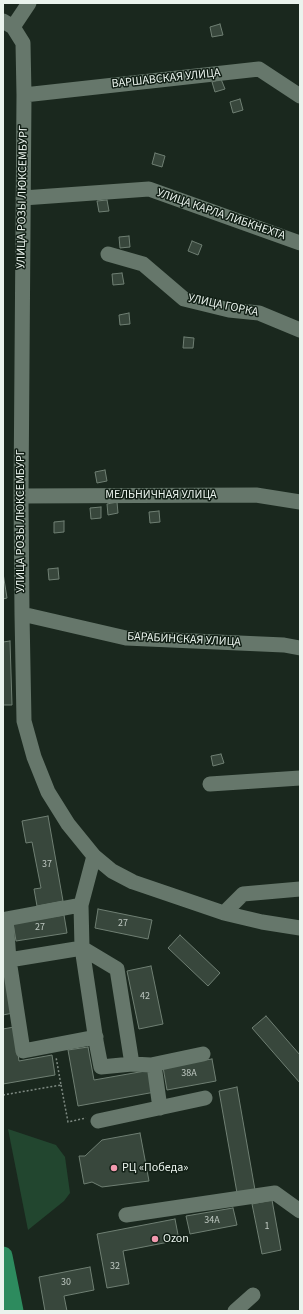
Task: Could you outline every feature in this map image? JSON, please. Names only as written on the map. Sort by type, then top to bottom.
[{"type":"main road","points":[[3,1256],[14,1311]]},
{"type":"street","name":"УЛИЦА РОЗЫ ЛЮКСЕМБУРГ","points":[[29,3],[8,24],[23,43],[24,95],[20,496],[24,721],[34,756],[48,792],[68,824],[94,856],[112,871],[133,882],[224,913],[262,922],[300,928]]},
{"type":"street","name":"ВАРШАВСКАЯ УЛИЦА","points":[[24,95],[259,69],[300,96]]},
{"type":"street","name":"УЛИЦА КАРЛА ЛИБКНЕХТА","points":[[22,198],[149,189],[300,243]]},
{"type":"street","name":"УЛИЦА ГОРКА","points":[[108,254],[143,264],[184,299],[229,310],[260,313],[300,330]]},
{"type":"street","name":"МЕЛЬНИЧНАЯ УЛИЦА","points":[[20,496],[256,495],[300,502]]},
{"type":"street","name":"БАРАБИНСКАЯ УЛИЦА","points":[[22,614],[126,638],[284,645],[300,648]]},
{"type":"street","points":[[210,784],[300,778]]},
{"type":"street","points":[[94,856],[80,905],[82,948],[101,1067],[132,1064],[154,1065],[203,1054]]},
{"type":"street","points":[[224,913],[243,894],[300,889]]},
{"type":"street","points":[[80,905],[6,919],[9,960],[23,1051],[96,1037]]},
{"type":"street","points":[[9,960],[82,948],[116,969],[132,1064]]},
{"type":"street","points":[[154,1065],[160,1108]]},
{"type":"street","points":[[98,1121],[205,1098]]},
{"type":"street","points":[[126,1215],[275,1193],[300,1211]]},
{"type":"street","points":[[235,1311],[253,1295]]},
{"type":"path","points":[[54,1045],[68,1122],[97,1116],[98,1121]]},
{"type":"path","points":[[3,1096],[61,1085]]},
{"type":"green space","points":[[8,1129],[56,1145],[65,1157],[70,1193],[64,1201],[28,1230]]},
{"type":"building","points":[[220,24],[223,35],[212,37],[210,27]]},
{"type":"building","points":[[221,79],[225,89],[215,92],[212,82]]},
{"type":"building","points":[[240,99],[243,110],[233,113],[230,102]]},
{"type":"building","points":[[155,153],[165,156],[162,167],[152,164]]},
{"type":"building","points":[[107,200],[109,211],[99,212],[97,201]]},
{"type":"building","points":[[129,236],[130,247],[120,248],[119,237]]},
{"type":"building","points":[[192,241],[202,245],[198,255],[188,251]]},
{"type":"building","points":[[122,273],[124,284],[113,285],[112,274]]},
{"type":"building","points":[[129,313],[130,324],[120,325],[119,315]]},
{"type":"building","points":[[184,337],[194,338],[193,348],[183,348]]},
{"type":"building","points":[[105,470],[107,481],[97,483],[95,472]]},
{"type":"building","points":[[117,502],[118,513],[108,515],[107,504]]},
{"type":"building","points":[[101,507],[101,518],[91,519],[90,508]]},
{"type":"building","points":[[159,511],[160,522],[150,523],[149,512]]},
{"type":"building","points":[[64,521],[64,532],[54,533],[54,522]]},
{"type":"building","points":[[58,568],[59,579],[49,580],[48,569]]},
{"type":"building","points":[[3,573],[7,598],[3,599]]},
{"type":"building","points":[[10,641],[12,705],[3,705],[3,642]]},
{"type":"building","points":[[221,754],[224,763],[213,766],[211,756]]},
{"type":"building","points":[[48,816],[63,901],[37,906],[34,889],[41,888],[32,842],[26,843],[22,821]]},
{"type":"building","points":[[98,909],[152,920],[148,939],[95,928]]},
{"type":"building","points":[[64,915],[67,933],[16,941],[13,923]]},
{"type":"building","points":[[180,935],[220,973],[208,986],[168,948]]},
{"type":"building","points":[[3,961],[13,1013],[3,1015]]},
{"type":"building","points":[[151,966],[163,1024],[139,1029],[127,971]]},
{"type":"building","points":[[266,1016],[300,1055],[300,1083],[252,1028]]},
{"type":"building","points":[[14,1027],[19,1061],[52,1055],[55,1075],[3,1084],[3,1029]]},
{"type":"building","points":[[88,1047],[94,1080],[151,1070],[155,1092],[78,1106],[68,1050]]},
{"type":"building","points":[[212,1059],[216,1081],[167,1090],[163,1067]]},
{"type":"building","points":[[237,1087],[255,1190],[237,1193],[219,1091]]},
{"type":"building","name":"РЦ «Победа»","points":[[140,1133],[149,1181],[102,1187],[92,1182],[84,1184],[79,1156],[85,1156],[102,1140]]},
{"type":"building","points":[[272,1200],[281,1250],[262,1254],[252,1204]]},
{"type":"building","points":[[233,1208],[237,1225],[190,1234],[186,1216]]},
{"type":"building","points":[[175,1219],[179,1240],[123,1251],[129,1284],[107,1288],[97,1234]]},
{"type":"building","points":[[90,1267],[94,1290],[64,1296],[67,1311],[45,1311],[39,1277]]},
{"type":"place","name":"РЦ «Победа»","points":[[114,1168]]},
{"type":"place","name":"Ozon","points":[[155,1239]]}]
